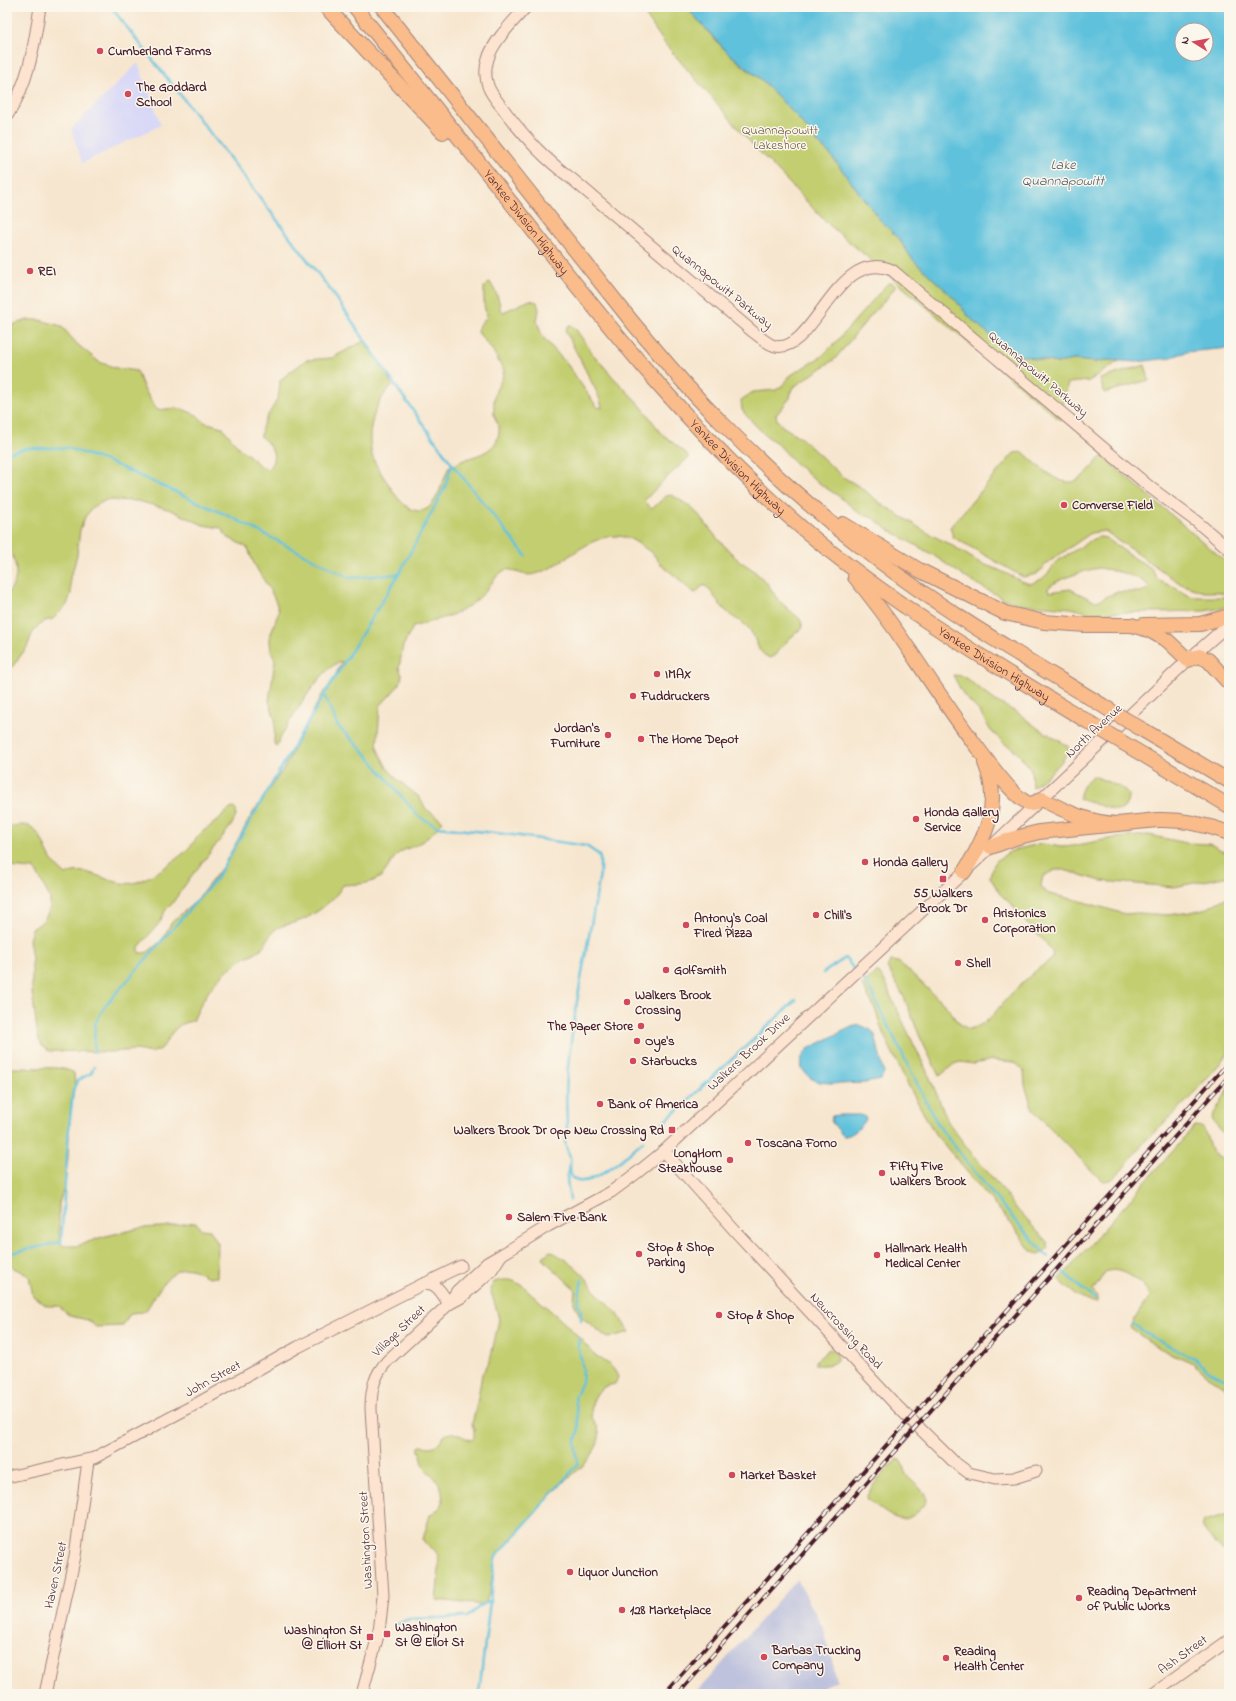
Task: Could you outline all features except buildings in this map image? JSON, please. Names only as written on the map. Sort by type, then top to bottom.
[{"type":"highway","points":[[326,7],[481,174],[512,205]]},
{"type":"highway","name":"Yankee Division Highway","points":[[355,7],[610,329],[665,394],[754,485],[837,557],[929,624],[983,659],[1229,806]]},
{"type":"highway","name":"Yankee Division Highway","points":[[382,7],[633,323],[676,374],[718,420],[802,498],[875,558],[953,613],[1229,781]]},
{"type":"highway","points":[[393,7],[429,65]]},
{"type":"highway","points":[[802,498],[919,570],[1004,613],[1044,622],[1086,625],[1200,624],[1229,616]]},
{"type":"highway","points":[[837,557],[887,619],[975,745],[1000,776],[1024,801],[1032,804],[1042,799],[1082,818],[1118,824]]},
{"type":"highway","points":[[1131,625],[1149,630],[1168,641],[1188,660],[1198,656],[1203,657],[1218,669],[1229,683]]},
{"type":"highway","points":[[964,872],[986,834],[993,802],[989,772],[975,745]]},
{"type":"highway","points":[[991,847],[1015,838],[1039,832],[1157,820],[1183,820],[1206,825],[1229,833]]},
{"type":"street","points":[[7,116],[16,103],[26,79],[40,7]]},
{"type":"street","name":"Quannapowitt Parkway","points":[[526,7],[493,47],[489,55],[486,64],[486,78],[493,95],[535,148],[553,165],[572,179],[752,331],[776,346],[786,345],[801,336],[844,282],[853,274],[860,270],[872,267],[892,270],[1151,488],[1197,522],[1229,549]]},
{"type":"street","name":"North Avenue","points":[[978,859],[1188,660],[1229,624]]},
{"type":"street","name":"Walkers Brook Drive","points":[[502,1255],[529,1237],[611,1192],[664,1151],[978,859]]},
{"type":"street","name":"Newcrossing Road","points":[[664,1151],[749,1247],[895,1404],[954,1462],[969,1473],[995,1479],[1014,1478],[1036,1471]]},
{"type":"street","name":"Village Street","points":[[373,1383],[379,1370],[388,1360],[449,1304],[456,1291],[487,1263],[502,1255]]},
{"type":"street","name":"John Street","points":[[7,1477],[88,1461],[101,1455],[204,1400],[298,1347],[461,1266]]},
{"type":"street","points":[[424,1284],[431,1284],[437,1287],[449,1304]]},
{"type":"street","name":"Washington Street","points":[[362,1694],[379,1632],[383,1596],[372,1408],[373,1383]]},
{"type":"street","name":"Haven Street","points":[[45,1694],[77,1547],[88,1461]]},
{"type":"street","name":"Ash Street","points":[[1153,1694],[1229,1640]]},
{"type":"shaded area","name":"The Goddard School","points":[[138,63],[161,125],[82,163],[71,129]]},
{"type":"shaded area","points":[[797,1579],[824,1630],[837,1680],[812,1694],[695,1694]]},
{"type":"green space","name":"Quannapowitt Lakeshore","points":[[640,7],[686,7],[690,10],[716,41],[743,66],[763,81],[798,118],[820,145],[829,153],[880,220],[898,238],[913,260],[953,297],[970,318],[1011,351],[1035,359],[1057,363],[1074,360],[1096,362],[1106,360],[1119,361],[1089,381],[1068,383],[1060,420],[827,223],[752,144],[665,44]]},
{"type":"green space","points":[[490,282],[498,298],[500,309],[503,312],[530,300],[537,302],[539,310],[537,321],[542,336],[567,364],[597,407],[602,408],[598,394],[566,332],[569,325],[575,328],[593,354],[642,407],[661,433],[687,454],[687,459],[644,501],[652,509],[666,496],[672,495],[688,505],[698,514],[717,538],[737,559],[753,570],[767,583],[778,600],[800,619],[803,627],[789,639],[774,656],[770,658],[766,656],[760,650],[748,627],[729,614],[706,586],[702,586],[696,593],[693,592],[663,567],[653,554],[628,538],[616,536],[605,537],[594,541],[554,566],[536,574],[526,575],[511,570],[503,571],[496,577],[479,598],[463,610],[447,617],[413,627],[403,646],[399,668],[402,675],[400,684],[380,706],[377,748],[386,766],[398,780],[419,797],[426,809],[443,821],[435,831],[418,844],[398,854],[380,877],[365,883],[343,885],[325,906],[307,918],[279,927],[273,931],[262,948],[232,966],[218,979],[207,994],[193,1021],[181,1024],[177,1027],[161,1049],[151,1053],[137,1050],[109,1052],[49,1051],[42,1046],[38,1038],[32,992],[32,958],[29,940],[32,929],[41,923],[47,915],[50,907],[50,898],[35,869],[7,867],[7,827],[24,825],[33,828],[42,840],[53,861],[66,875],[74,872],[83,872],[110,880],[128,883],[137,882],[156,873],[186,851],[202,832],[228,811],[233,808],[236,809],[236,816],[231,826],[165,911],[160,922],[139,947],[139,953],[148,952],[161,941],[172,922],[195,902],[223,866],[254,811],[283,770],[321,696],[332,682],[342,661],[334,665],[325,673],[305,698],[287,726],[276,747],[274,743],[275,719],[269,701],[275,661],[271,649],[270,636],[279,611],[248,548],[227,537],[221,528],[203,525],[171,510],[138,501],[106,500],[93,507],[85,517],[80,530],[77,555],[70,577],[71,593],[67,605],[53,619],[45,621],[37,627],[32,634],[27,647],[10,670],[10,682],[7,688],[7,594],[15,581],[16,570],[14,559],[7,543],[7,327],[27,320],[40,320],[58,325],[63,328],[77,344],[99,362],[116,368],[137,371],[144,389],[157,410],[176,408],[182,409],[197,415],[204,422],[222,427],[240,449],[260,466],[268,469],[274,456],[271,448],[261,437],[261,432],[264,422],[278,397],[280,380],[306,360],[332,358],[364,341],[386,372],[392,386],[381,399],[374,415],[370,433],[372,455],[378,468],[397,497],[408,508],[418,511],[428,508],[432,504],[436,498],[449,466],[451,468],[455,464],[487,451],[494,445],[498,438],[499,427],[494,415],[494,396],[504,371],[493,351],[477,331],[479,326],[487,317],[484,305],[484,287]]},
{"type":"green space","points":[[888,283],[892,283],[896,286],[835,359],[792,388],[790,398],[776,415],[777,420],[782,426],[801,438],[843,477],[860,487],[880,503],[926,532],[980,563],[1030,584],[1042,579],[1056,562],[1093,539],[1100,537],[1106,538],[1151,568],[1161,582],[1192,597],[1224,597],[1228,600],[1228,605],[1223,608],[1204,611],[1090,613],[1071,608],[1020,604],[1004,599],[971,581],[933,555],[884,527],[875,519],[859,513],[796,464],[778,444],[764,434],[742,410],[741,400],[753,392],[776,390],[782,386],[791,375],[822,356]],"holes":[[[1099,568],[1134,577],[1141,580],[1150,588],[1141,592],[1117,592],[1097,601],[1094,601],[1070,589],[1049,592],[1048,588],[1058,581]]]},
{"type":"green space","points":[[1145,365],[1149,380],[1104,393],[1100,379]]},
{"type":"green space","name":"Comverse Field","points":[[1023,452],[1048,474],[1063,481],[1070,482],[1077,480],[1084,475],[1102,456],[1229,564],[1229,595],[1219,592],[1204,592],[1181,584],[1105,531],[1091,533],[1046,564],[1037,574],[1023,577],[953,537],[950,527],[1014,453]]},
{"type":"green space","points":[[953,675],[963,676],[997,702],[1018,713],[1036,727],[1068,746],[1068,751],[1061,762],[1032,787],[1031,769],[1016,751],[1005,744],[991,731],[979,711],[964,696]]},
{"type":"green space","points":[[1094,776],[1122,788],[1127,792],[1127,803],[1124,808],[1121,810],[1114,810],[1079,799],[1084,785],[1088,779]]},
{"type":"green space","points":[[1149,835],[1186,843],[1210,844],[1229,854],[1229,876],[1174,887],[1101,881],[1064,870],[1055,870],[1043,876],[1041,885],[1042,888],[1049,894],[1077,900],[1125,914],[1138,913],[1168,915],[1191,912],[1207,908],[1229,896],[1229,1053],[1187,1101],[1146,1140],[1122,1170],[1111,1180],[1102,1181],[1035,1112],[1025,1085],[1024,1071],[1015,1062],[992,1060],[974,1064],[960,1062],[954,1064],[939,1076],[920,1037],[904,997],[887,967],[891,961],[898,962],[948,1008],[960,1024],[968,1029],[979,1026],[991,1017],[1012,993],[1033,973],[1051,960],[1053,954],[1046,943],[1027,924],[1012,905],[1000,894],[990,877],[992,868],[997,860],[1011,851],[1030,846],[1043,844],[1061,847],[1073,846],[1114,838]]},
{"type":"green space","points":[[875,973],[879,973],[887,985],[890,995],[930,1078],[948,1122],[1013,1205],[1047,1242],[1049,1248],[1039,1255],[1031,1251],[1013,1226],[935,1134],[908,1085],[883,1033],[875,1009],[862,985]]},
{"type":"green space","points":[[7,1068],[29,1068],[30,1070],[32,1068],[54,1068],[65,1069],[74,1073],[75,1085],[71,1104],[65,1185],[59,1203],[59,1233],[61,1244],[64,1246],[77,1246],[102,1237],[140,1228],[161,1227],[196,1222],[200,1229],[210,1230],[218,1244],[217,1277],[208,1276],[194,1270],[179,1270],[160,1288],[147,1309],[143,1312],[130,1313],[123,1326],[96,1327],[88,1320],[70,1316],[58,1306],[47,1306],[33,1296],[29,1276],[14,1268],[7,1261]]},
{"type":"green space","points":[[1229,1088],[1229,1146],[1212,1117]]},
{"type":"green space","points":[[1195,1126],[1200,1127],[1205,1132],[1213,1153],[1229,1163],[1229,1390],[1208,1376],[1193,1363],[1157,1347],[1130,1328],[1150,1296],[1143,1285],[1131,1276],[1118,1271],[1111,1270],[1105,1272],[1093,1291],[1097,1297],[1097,1302],[1091,1302],[1081,1298],[1059,1280]]},
{"type":"green space","points":[[550,1251],[581,1272],[593,1289],[617,1313],[630,1332],[608,1338],[580,1316],[574,1303],[575,1289],[545,1261],[543,1257]]},
{"type":"green space","points":[[511,1280],[522,1285],[571,1329],[595,1355],[610,1365],[618,1377],[615,1384],[606,1386],[598,1392],[593,1402],[591,1410],[592,1417],[598,1429],[599,1435],[597,1445],[592,1455],[585,1464],[562,1484],[495,1557],[490,1591],[484,1605],[436,1600],[439,1575],[438,1556],[434,1550],[425,1544],[423,1539],[430,1515],[441,1507],[443,1498],[438,1482],[426,1470],[418,1449],[420,1446],[430,1447],[436,1445],[444,1436],[450,1433],[472,1440],[474,1438],[472,1424],[482,1374],[490,1361],[499,1320],[490,1289],[494,1282]]},
{"type":"green space","points":[[829,1349],[836,1352],[837,1360],[830,1364],[816,1365],[816,1361]]},
{"type":"green space","points":[[899,1459],[907,1476],[922,1490],[927,1500],[915,1514],[908,1518],[902,1519],[890,1516],[868,1500],[867,1496],[881,1476]]},
{"type":"green space","points":[[1229,1514],[1229,1555],[1216,1545],[1202,1527],[1204,1521]]},
{"type":"water","name":"Lake Quannapowitt","points":[[686,7],[1229,7],[1229,348],[1186,352],[1169,358],[1137,362],[1106,360],[1096,362],[1074,360],[1057,363],[1019,355],[997,341],[970,318],[953,297],[913,260],[898,238],[880,220],[829,153],[820,145],[798,118],[763,81],[727,52]]},
{"type":"water","points":[[860,1025],[871,1030],[875,1035],[884,1073],[881,1080],[865,1083],[840,1084],[820,1082],[810,1078],[802,1069],[801,1059],[808,1049],[851,1027]]},
{"type":"water","points":[[860,1115],[864,1116],[866,1119],[862,1125],[850,1135],[843,1136],[831,1121],[832,1116]]},
{"type":"waterway","points":[[111,7],[219,144],[335,296],[397,388],[452,464],[526,556]]},
{"type":"waterway","points":[[7,453],[27,448],[68,448],[109,462],[233,518],[350,578],[399,574]]},
{"type":"waterway","points":[[94,1052],[95,1024],[105,1006],[216,879],[324,695],[399,574],[445,487],[452,464]]},
{"type":"waterway","points":[[324,695],[337,725],[367,755],[418,816],[438,827],[513,835],[586,846],[598,854],[600,858],[600,874],[577,1001],[566,1084],[567,1134],[565,1141],[570,1158],[570,1171],[572,1178],[578,1181],[585,1181],[594,1178],[612,1167],[643,1141]]},
{"type":"waterway","points":[[823,973],[845,958],[855,970]]},
{"type":"waterway","points":[[859,973],[867,984],[943,1132],[998,1201],[1048,1257]]},
{"type":"waterway","points":[[661,1125],[796,1000]]},
{"type":"waterway","points":[[7,1254],[61,1242],[68,1138],[73,1090],[77,1081],[91,1073],[94,1067]]},
{"type":"waterway","points":[[569,1168],[567,1181],[570,1200]]},
{"type":"waterway","points":[[1063,1272],[1095,1299]]},
{"type":"waterway","points":[[581,1320],[581,1310],[578,1303],[582,1279]]},
{"type":"waterway","points":[[1133,1324],[1150,1336],[1193,1358],[1209,1371],[1229,1382]]},
{"type":"waterway","points":[[479,1694],[495,1558],[578,1464],[575,1444],[579,1429],[575,1397],[582,1382],[583,1369],[578,1345],[579,1339]]},
{"type":"waterway","points":[[396,1625],[409,1619],[467,1617],[479,1606],[490,1601]]},
{"type":"railway","points":[[664,1694],[1229,1062]]},
{"type":"railway","points":[[678,1694],[1229,1076]]},
{"type":"place","name":"Cumberland Farms","points":[[100,51]]},
{"type":"place","name":"The Goddard School","points":[[128,94]]},
{"type":"place","name":"REI","points":[[30,271]]},
{"type":"place","name":"Comverse Field","points":[[1064,505]]},
{"type":"place","name":"IMAX","points":[[657,674]]},
{"type":"place","name":"Fuddruckers","points":[[633,696]]},
{"type":"place","name":"Jordan's Furniture","points":[[608,735]]},
{"type":"place","name":"The Home Depot","points":[[641,739]]},
{"type":"place","name":"Honda Gallery Service","points":[[916,819]]},
{"type":"place","name":"Honda Gallery","points":[[865,862]]},
{"type":"place","name":"55 Walkers Brook Dr","points":[[943,879]]},
{"type":"place","name":"Chili's","points":[[816,915]]},
{"type":"place","name":"Aristonics Corporation","points":[[985,920]]},
{"type":"place","name":"Antony's Coal Fired Pizza","points":[[686,925]]},
{"type":"place","name":"Shell","points":[[958,963]]},
{"type":"place","name":"Golfsmith","points":[[666,970]]},
{"type":"place","name":"Walkers Brook Crossing","points":[[627,1002]]},
{"type":"place","name":"The Paper Store","points":[[641,1026]]},
{"type":"place","name":"Oye's","points":[[637,1041]]},
{"type":"place","name":"Starbucks","points":[[633,1061]]},
{"type":"place","name":"Bank of America","points":[[600,1104]]},
{"type":"place","name":"Walkers Brook Dr opp New Crossing Rd","points":[[672,1130]]},
{"type":"place","name":"Toscana Forno","points":[[748,1143]]},
{"type":"place","name":"LongHorn Steakhouse","points":[[730,1160]]},
{"type":"place","name":"Fifty Five Walkers Brook","points":[[882,1173]]},
{"type":"place","name":"Salem Five Bank","points":[[509,1217]]},
{"type":"place","name":"Stop & Shop Parking","points":[[639,1254]]},
{"type":"place","name":"Hallmark Health Medical Center","points":[[877,1255]]},
{"type":"place","name":"Stop & Shop","points":[[719,1315]]},
{"type":"place","name":"Market Basket","points":[[732,1475]]},
{"type":"place","name":"Liquor Junction","points":[[570,1572]]},
{"type":"place","name":"Reading Department of Public Works","points":[[1079,1598]]},
{"type":"place","name":"128 Marketplace","points":[[622,1610]]},
{"type":"place","name":"Washington St @ Eliot St","points":[[387,1634]]},
{"type":"place","name":"Washington St @ Elliott St","points":[[370,1637]]},
{"type":"place","name":"Barbas Trucking Company","points":[[764,1657]]},
{"type":"place","name":"Reading Health Center","points":[[946,1658]]}]
